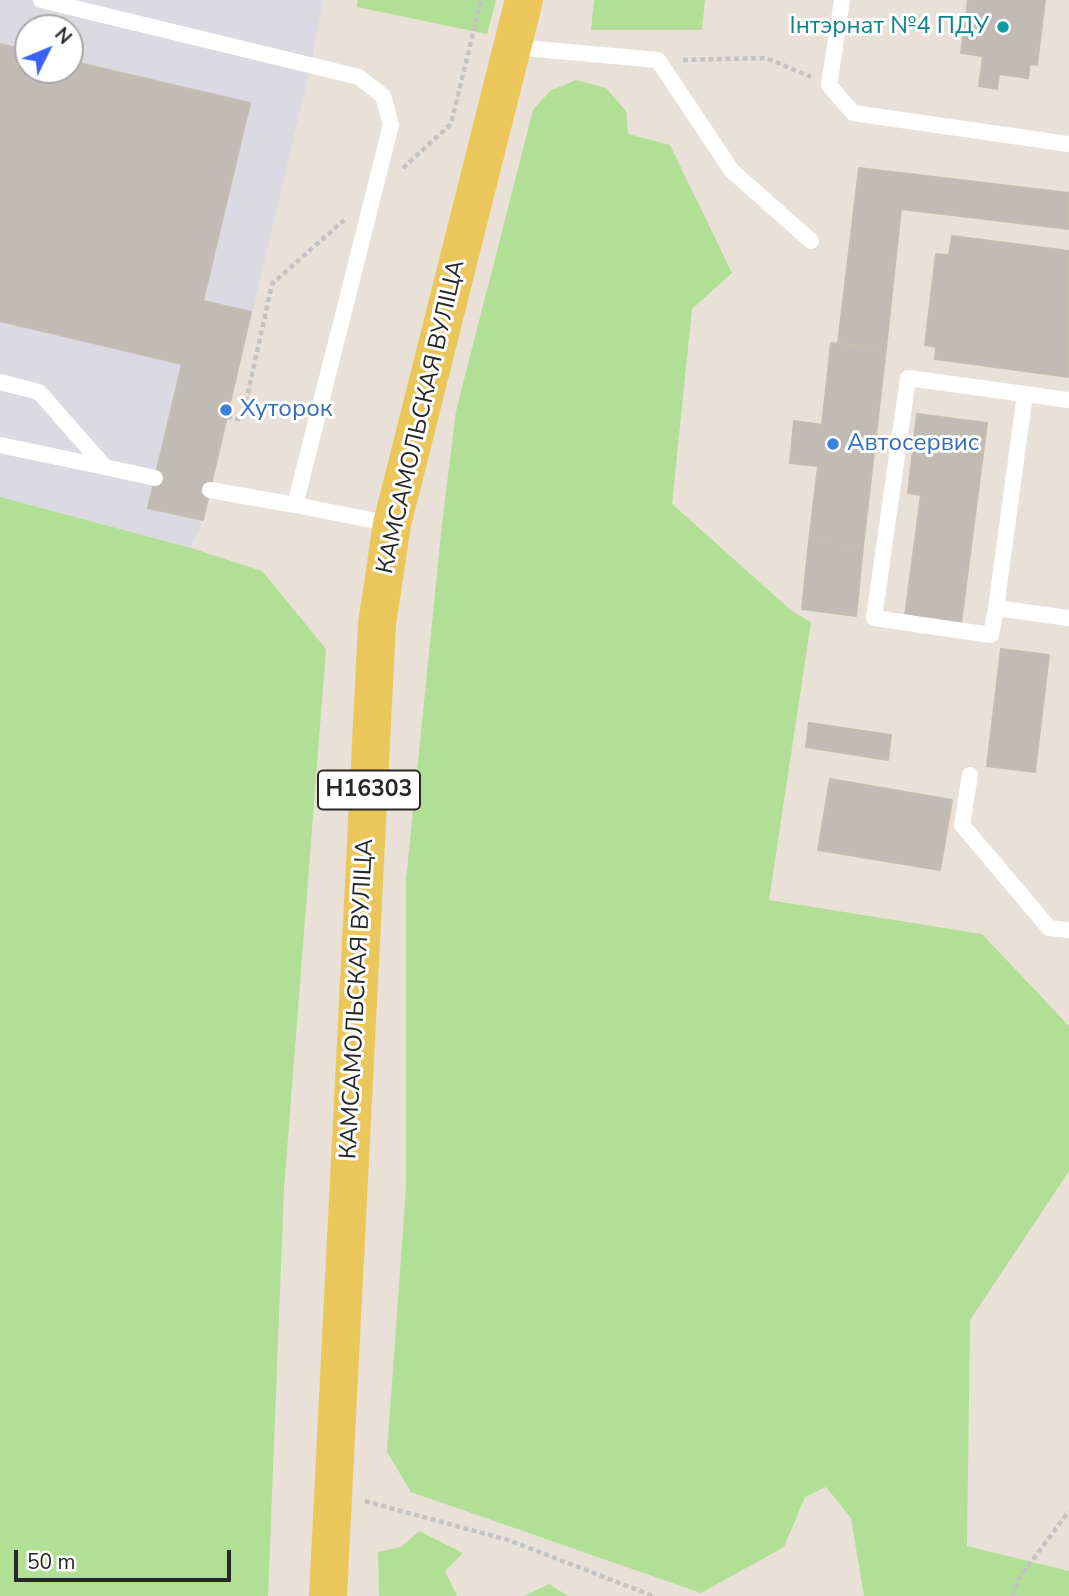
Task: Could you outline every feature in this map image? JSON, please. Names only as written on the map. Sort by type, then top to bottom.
[{"type":"main road","name":"КАМСАМОЛЬСКАЯ ВУЛІЦА","points":[[328,1596],[377,624],[392,524],[524,0]]},
{"type":"lane","points":[[41,0],[359,77],[383,96],[391,125],[295,505]]},
{"type":"lane","points":[[842,0],[829,85],[853,113],[1069,144]]},
{"type":"lane","points":[[513,47],[658,60],[732,171],[811,241]]},
{"type":"lane","points":[[1025,394],[991,635],[874,618],[908,377],[1069,400]]},
{"type":"lane","points":[[0,382],[39,392],[105,467]]},
{"type":"lane","points":[[0,445],[155,478]]},
{"type":"lane","points":[[210,490],[392,524]]},
{"type":"lane","points":[[996,608],[1069,618]]},
{"type":"lane","points":[[970,775],[962,825],[1049,928],[1069,930]]},
{"type":"path","points":[[658,60],[766,58],[829,85]]},
{"type":"path","points":[[334,1492],[511,1541],[653,1596]]},
{"type":"path","points":[[1013,1596],[1017,1581],[1069,1511]]},
{"type":"shaded area","points":[[0,0],[323,0],[311,65],[203,520],[191,548],[0,497]]},
{"type":"green space","points":[[358,0],[496,0],[487,34],[357,7]]},
{"type":"green space","points":[[594,0],[705,0],[702,30],[591,30]]},
{"type":"green space","points":[[576,80],[606,88],[626,111],[628,134],[670,145],[732,273],[692,309],[672,504],[793,612],[811,622],[769,900],[982,934],[1069,1026],[1069,1171],[970,1320],[967,1546],[1069,1571],[1069,1596],[864,1596],[851,1518],[826,1487],[805,1497],[784,1547],[701,1593],[411,1492],[387,1452],[406,1188],[406,880],[456,411],[533,110],[550,91]]},
{"type":"green space","points":[[0,497],[191,548],[262,571],[326,649],[284,1189],[268,1596],[0,1596]]},
{"type":"green space","points":[[419,1531],[463,1553],[445,1571],[457,1596],[379,1596],[378,1552],[401,1547]]},
{"type":"green space","points":[[549,1584],[568,1596],[524,1596]]},
{"type":"building","name":"Інтэрнат №4 ПДУ","points":[[968,0],[1045,0],[1037,65],[1030,64],[1028,78],[999,74],[997,89],[979,86],[983,56],[961,53]]},
{"type":"building","points":[[0,44],[14,48],[14,84],[84,84],[84,64],[250,103],[203,301],[251,312],[203,520],[148,508],[182,364],[0,321]]},
{"type":"building","points":[[859,168],[1069,193],[1069,229],[901,209],[886,349],[838,343]]},
{"type":"building","points":[[952,236],[1069,251],[1069,377],[935,359],[936,347],[925,345],[936,254],[949,255]]},
{"type":"building","name":"Автосервис","points":[[831,343],[886,349],[863,547],[809,541],[818,466],[790,463],[794,421],[822,425]]},
{"type":"building","points":[[917,414],[987,423],[961,623],[905,616],[921,495],[908,493]]},
{"type":"building","points":[[809,541],[863,547],[856,616],[802,609]]},
{"type":"building","points":[[1001,649],[1049,655],[1035,772],[987,766]]},
{"type":"building","points":[[809,723],[891,735],[888,760],[806,747]]},
{"type":"building","points":[[830,779],[952,800],[940,870],[818,850]]},
{"type":"place","name":"Інтэрнат №4 ПДУ","points":[[1003,27]]},
{"type":"place","name":"Хуторок","points":[[226,410]]},
{"type":"place","name":"Автосервис","points":[[833,444]]}]
